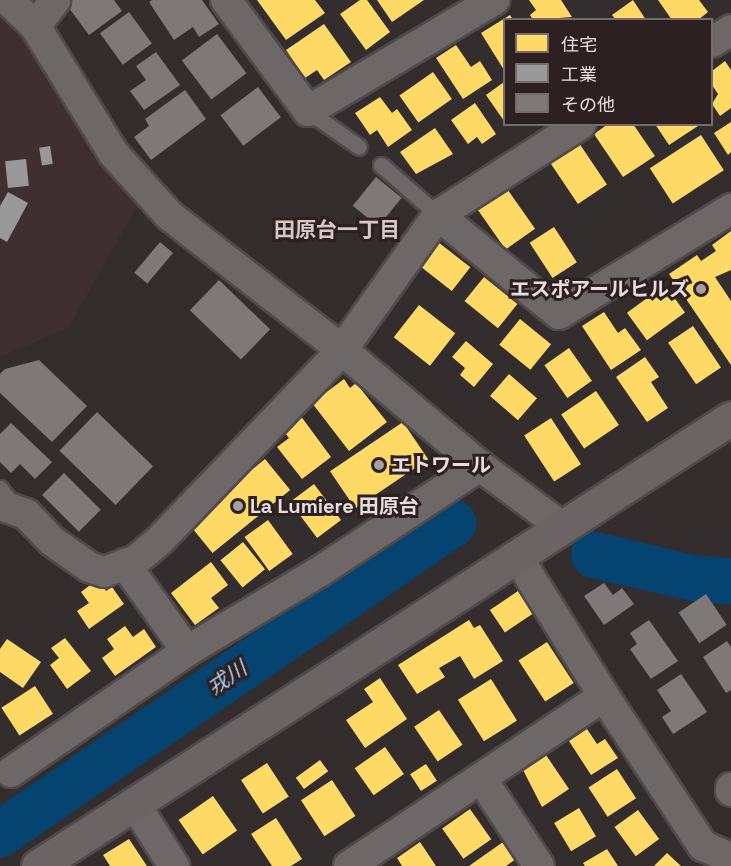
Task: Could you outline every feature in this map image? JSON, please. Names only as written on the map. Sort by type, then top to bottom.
[{"type":"street","points":[[8,0],[35,26],[78,102],[113,153],[170,216],[342,350],[480,466],[562,527]]},
{"type":"street","points":[[35,26],[55,0]]},
{"type":"street","points":[[226,0],[308,111],[494,0]]},
{"type":"street","points":[[713,41],[731,30]]},
{"type":"street","points":[[5,501],[89,567],[104,572],[125,564],[161,539],[342,350],[438,215],[578,126]]},
{"type":"street","points":[[438,215],[559,314],[731,209]]},
{"type":"street","points":[[38,866],[731,418]]},
{"type":"street","points":[[4,769],[187,651],[318,572],[480,466]]},
{"type":"street","points":[[517,556],[604,696],[703,846],[731,858]]},
{"type":"street","points":[[125,564],[187,651]]},
{"type":"street","points":[[352,865],[604,696]]},
{"type":"street","points":[[481,778],[539,866]]},
{"type":"street","points":[[134,803],[174,866]]},
{"type":"lane","points":[[308,111],[359,147]]},
{"type":"lane","points":[[381,165],[438,215]]},
{"type":"shaded area","points":[[0,15],[17,32],[137,206],[68,328],[0,357]]},
{"type":"building: 住宅","points":[[257,0],[315,0],[325,13],[286,40]]},
{"type":"building: 住宅","points":[[360,0],[367,0],[390,32],[366,50],[340,14]]},
{"type":"building: 住宅","points":[[377,0],[424,0],[392,22]]},
{"type":"building: 住宅","points":[[529,0],[561,0],[572,17],[532,18],[530,15],[536,10]]},
{"type":"building: 住宅","points":[[633,0],[645,18],[614,18],[612,15]]},
{"type":"building: 住宅","points":[[658,0],[699,0],[708,12],[700,18],[671,18]]},
{"type":"building: 住宅","points":[[503,19],[503,68],[481,33]]},
{"type":"building: 住宅","points":[[324,24],[351,62],[324,80],[317,70],[305,78],[286,50]]},
{"type":"building: 住宅","points":[[456,45],[471,67],[480,61],[492,80],[463,99],[436,58]]},
{"type":"building: 住宅","points":[[725,61],[731,70],[731,108],[720,116],[713,106],[718,94],[713,86],[713,70]]},
{"type":"building: 住宅","points":[[433,72],[452,99],[418,123],[399,96]]},
{"type":"building: 住宅","points":[[503,83],[503,120],[486,95]]},
{"type":"building: 住宅","points":[[380,97],[392,113],[397,109],[412,130],[388,147],[377,130],[370,135],[355,113]]},
{"type":"building: 住宅","points":[[475,103],[496,134],[482,144],[477,137],[468,144],[451,120]]},
{"type":"building: 住宅","points":[[731,122],[731,152],[728,155],[714,133]]},
{"type":"building: 住宅","points":[[605,126],[634,126],[655,156],[623,177],[594,134]]},
{"type":"building: 住宅","points":[[656,126],[698,126],[669,145]]},
{"type":"building: 住宅","points":[[435,128],[453,154],[416,174],[400,152]]},
{"type":"building: 住宅","points":[[701,135],[724,170],[673,203],[650,168]]},
{"type":"building: 住宅","points":[[579,143],[607,184],[578,204],[550,163]]},
{"type":"building: 住宅","points":[[503,183],[535,229],[506,250],[474,204]]},
{"type":"building: 住宅","points":[[554,227],[577,262],[553,278],[530,243]]},
{"type":"building: 住宅","name":"エスポアールヒルズ","points":[[731,231],[731,270],[715,277],[731,301],[731,365],[669,274],[697,255],[701,261],[716,251],[712,245]]},
{"type":"building: 住宅","points":[[438,242],[470,267],[452,291],[420,266]]},
{"type":"building: 住宅","points":[[484,277],[517,304],[498,328],[464,301]]},
{"type":"building: 住宅","points":[[665,285],[685,313],[647,340],[627,313]]},
{"type":"building: 住宅","points":[[419,305],[455,333],[430,366],[394,337]]},
{"type":"building: 住宅","points":[[604,312],[618,333],[625,328],[641,350],[611,370],[582,326]]},
{"type":"building: 住宅","points":[[520,319],[551,344],[530,370],[499,345]]},
{"type":"building: 住宅","points":[[693,326],[721,367],[696,384],[668,343]]},
{"type":"building: 住宅","points":[[466,341],[493,364],[474,387],[460,375],[465,368],[452,357]]},
{"type":"building: 住宅","points":[[569,348],[592,381],[567,398],[544,365]]},
{"type":"building: 住宅","points":[[645,357],[659,377],[651,382],[668,408],[647,422],[616,377]]},
{"type":"building: 住宅","points":[[509,374],[537,398],[518,420],[490,396]]},
{"type":"building: 住宅","points":[[344,379],[350,388],[356,383],[387,422],[349,451],[312,403]]},
{"type":"building: 住宅","points":[[596,391],[619,425],[584,448],[561,414]]},
{"type":"building: 住宅","points":[[300,415],[331,457],[302,479],[277,447],[289,438],[282,429]]},
{"type":"building: 住宅","points":[[551,418],[581,464],[554,482],[524,435]]},
{"type":"building: 住宅","name":"エトワール","points":[[403,422],[428,459],[355,509],[330,471]]},
{"type":"building: 住宅","name":"La Lumiere 田原台","points":[[265,459],[290,490],[212,553],[187,522]]},
{"type":"building: 住宅","points":[[314,484],[341,520],[317,538],[290,502]]},
{"type":"building: 住宅","points":[[268,520],[293,554],[269,571],[245,537]]},
{"type":"building: 住宅","points":[[243,542],[265,569],[242,587],[220,560]]},
{"type":"building: 住宅","points":[[211,562],[228,585],[211,598],[219,608],[195,625],[171,593]]},
{"type":"building: 住宅","points":[[98,579],[106,591],[112,587],[124,604],[89,629],[77,611],[89,603],[81,592]]},
{"type":"building: 住宅","points":[[518,591],[533,613],[505,632],[490,610]]},
{"type":"building: 住宅","points":[[469,620],[474,628],[480,625],[503,661],[474,679],[460,656],[439,668],[445,677],[417,694],[398,665]]},
{"type":"building: 住宅","points":[[125,626],[133,637],[144,629],[156,647],[115,676],[102,658],[114,649],[107,639]]},
{"type":"building: 住宅","points":[[65,638],[91,671],[67,689],[50,665],[59,658],[51,648]]},
{"type":"building: 住宅","points":[[7,639],[41,662],[23,688],[0,672],[0,649]]},
{"type":"building: 住宅","points":[[547,642],[574,683],[545,702],[518,661]]},
{"type":"building: 住宅","points":[[380,678],[407,719],[365,748],[346,720],[373,702],[364,689]]},
{"type":"building: 住宅","points":[[491,679],[517,721],[484,741],[458,700]]},
{"type":"building: 住宅","points":[[35,686],[53,714],[19,735],[1,708]]},
{"type":"building: 住宅","points":[[439,710],[462,745],[438,762],[414,727]]},
{"type":"building: 住宅","points":[[587,729],[597,744],[605,739],[618,758],[591,775],[569,741]]},
{"type":"building: 住宅","points":[[385,747],[404,774],[374,795],[355,768]]},
{"type":"building: 住宅","points":[[546,755],[569,789],[542,807],[523,770]]},
{"type":"building: 住宅","points":[[320,760],[328,771],[304,789],[296,778]]},
{"type":"building: 住宅","points":[[267,763],[289,797],[263,813],[241,780]]},
{"type":"building: 住宅","points":[[426,764],[437,781],[421,791],[410,774]]},
{"type":"building: 住宅","points":[[617,769],[636,798],[608,817],[588,788]]},
{"type":"building: 住宅","points":[[332,780],[355,816],[324,836],[301,800]]},
{"type":"building: 住宅","points":[[213,796],[237,830],[203,854],[179,820]]},
{"type":"building: 住宅","points":[[579,808],[596,836],[571,851],[554,823]]},
{"type":"building: 住宅","points":[[470,809],[491,839],[463,859],[442,829]]},
{"type":"building: 住宅","points":[[638,810],[659,839],[636,856],[615,827]]},
{"type":"building: 住宅","points":[[276,818],[302,859],[291,866],[272,866],[251,834]]},
{"type":"building: 住宅","points":[[129,839],[147,866],[110,866],[103,855]]},
{"type":"building: 住宅","points":[[420,842],[436,866],[402,866],[397,858]]},
{"type":"building: 住宅","points":[[503,842],[516,859],[506,866],[469,866]]},
{"type":"building: 住宅","points":[[607,849],[618,866],[585,866],[583,863]]},
{"type":"building: 住宅","points":[[667,853],[681,866],[654,866]]},
{"type":"building: 工業","points":[[50,146],[53,164],[42,165],[39,148]]},
{"type":"building: 工業","points":[[26,159],[29,186],[8,188],[5,161]]},
{"type":"building: 工業","points":[[8,192],[28,203],[7,242],[0,238],[0,206]]},
{"type":"building: その他","points":[[71,0],[114,0],[122,11],[89,35],[66,4]]},
{"type":"building: その他","points":[[152,0],[202,0],[219,24],[199,37],[193,27],[174,40],[149,2]]},
{"type":"building: その他","points":[[129,12],[152,44],[123,65],[100,33]]},
{"type":"building: その他","points":[[217,34],[246,73],[211,100],[182,60]]},
{"type":"building: その他","points":[[156,52],[180,85],[144,110],[130,91],[146,80],[136,66]]},
{"type":"building: その他","points":[[258,87],[281,117],[243,146],[220,115]]},
{"type":"building: その他","points":[[185,90],[206,119],[151,160],[134,137],[149,126],[145,119]]},
{"type":"building: その他","points":[[376,177],[402,198],[378,227],[353,206]]},
{"type":"building: その他","points":[[160,242],[173,253],[147,284],[134,273]]},
{"type":"building: その他","points":[[219,280],[270,329],[241,360],[190,310]]},
{"type":"building: その他","points":[[39,360],[87,406],[52,442],[0,393],[0,374],[5,369]]},
{"type":"building: その他","points":[[97,412],[153,466],[116,505],[59,451]]},
{"type":"building: その他","points":[[11,423],[52,462],[35,479],[20,464],[11,473],[0,462],[0,434]]},
{"type":"building: その他","points":[[64,473],[101,510],[79,532],[42,495]]},
{"type":"building: その他","points":[[604,583],[613,595],[622,588],[634,604],[604,625],[584,596]]},
{"type":"building: その他","points":[[706,594],[727,625],[699,643],[679,612]]},
{"type":"building: その他","points":[[649,620],[678,661],[651,679],[630,649],[637,644],[630,633]]},
{"type":"building: その他","points":[[727,641],[731,647],[731,690],[726,693],[703,657]]},
{"type":"building: その他","points":[[681,674],[707,712],[673,734],[662,717],[671,711],[657,690]]},
{"type":"waterway","name":"戎川","points":[[0,834],[454,523]]},
{"type":"waterway","name":"戎川","points":[[594,555],[693,578],[731,581]]},
{"type":"place","name":"エスポアールヒルズ","points":[[701,289]]},
{"type":"place","name":"エトワール","points":[[379,465]]},
{"type":"place","name":"La Lumiere 田原台","points":[[238,506]]},
{"type":"district","name":"田原台一丁目","points":[[337,230]]}]
